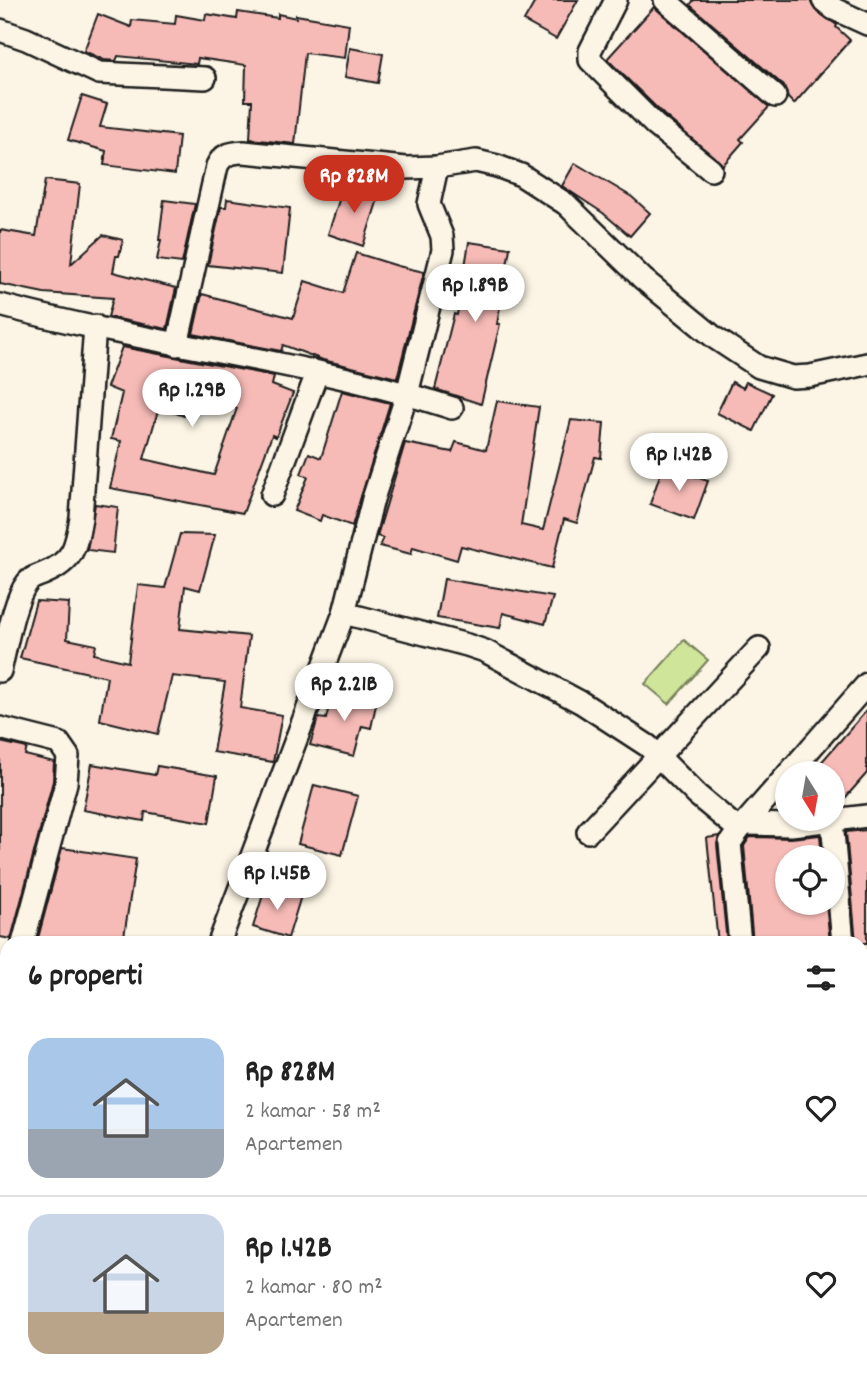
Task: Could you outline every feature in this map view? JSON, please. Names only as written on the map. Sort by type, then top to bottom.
[{"type":"street","points":[[616,0],[590,51],[590,60],[655,125],[711,170]]},
{"type":"street","points":[[665,0],[775,96]]},
{"type":"street","points":[[823,0],[834,9],[867,24]]},
{"type":"street","points":[[0,30],[26,39],[99,73],[205,78]]},
{"type":"street","points":[[177,345],[221,158],[227,154],[244,152],[406,168],[476,161],[521,175],[566,204],[643,279],[742,358],[759,367],[793,377],[867,364]]},
{"type":"street","points":[[222,936],[344,613],[373,499],[407,394],[443,250],[442,236],[429,205],[436,167]]},
{"type":"street","points":[[0,305],[317,373],[407,394],[452,408]]},
{"type":"street","points":[[0,671],[20,594],[28,580],[58,567],[68,559],[76,543],[95,327]]},
{"type":"street","points":[[272,495],[317,373]]},
{"type":"street","points":[[344,613],[485,651],[582,703],[648,746],[696,795],[742,827],[775,826]]},
{"type":"street","points":[[588,832],[759,648]]},
{"type":"street","points":[[799,761],[867,684]]},
{"type":"street","points":[[0,728],[59,743],[68,756],[66,783],[25,936]]},
{"type":"street","points":[[739,936],[730,843],[775,789]]},
{"type":"street","points":[[845,819],[867,816]]},
{"type":"street","points":[[833,831],[842,936]]},
{"type":"green space","points":[[684,640],[708,660],[669,704],[645,684]]},
{"type":"building","points":[[536,0],[578,0],[556,39],[524,21]]},
{"type":"building","points":[[694,0],[810,0],[815,10],[837,25],[850,40],[794,104],[788,98],[784,86],[690,5]]},
{"type":"building","points":[[654,7],[769,107],[740,139],[743,142],[723,165],[664,115],[607,59]]},
{"type":"building","points":[[238,12],[278,18],[278,14],[296,18],[296,15],[349,24],[345,58],[305,53],[295,144],[250,139],[252,101],[245,101],[246,65],[198,58],[197,64],[118,56],[116,61],[104,60],[84,51],[98,14],[131,27],[132,20],[175,24],[176,15],[205,20],[206,14],[237,19]]},
{"type":"building","points":[[350,48],[383,54],[378,83],[345,77]]},
{"type":"building","points":[[82,96],[107,104],[100,127],[179,136],[175,174],[104,165],[106,151],[68,140]]},
{"type":"building","points":[[575,163],[632,197],[650,213],[630,236],[603,213],[562,186]]},
{"type":"building","points":[[45,180],[80,184],[71,264],[103,235],[123,240],[113,272],[176,288],[167,329],[108,317],[113,298],[44,293],[0,284],[0,230],[36,236]]},
{"type":"building","points":[[344,185],[379,196],[363,246],[328,234]]},
{"type":"building","points":[[227,199],[290,208],[283,273],[208,265],[221,207],[226,207]]},
{"type":"building","points":[[164,200],[195,204],[182,263],[157,260]]},
{"type":"building","points":[[469,242],[510,248],[497,324],[500,324],[481,404],[435,389],[454,314],[457,315]]},
{"type":"building","points":[[356,253],[424,272],[397,378],[323,360],[283,345],[281,351],[193,334],[202,294],[293,318],[305,281],[343,293]]},
{"type":"building","points":[[122,347],[274,376],[272,385],[293,393],[276,437],[272,435],[243,513],[110,488],[121,441],[111,439],[122,393],[107,387]],"holes":[[[192,394],[237,408],[214,475],[144,459],[159,407],[184,416]]]},
{"type":"building","points":[[732,382],[743,388],[746,382],[772,394],[754,431],[717,413]]},
{"type":"building","points":[[342,391],[390,403],[352,526],[322,515],[320,521],[294,511],[308,477],[301,474],[309,453],[321,458]]},
{"type":"building","points":[[497,401],[539,407],[521,525],[543,530],[571,420],[604,423],[601,458],[595,457],[577,523],[564,519],[552,568],[461,546],[457,560],[413,547],[411,554],[380,546],[383,538],[377,536],[405,443],[452,452],[456,442],[486,450]]},
{"type":"building","points":[[663,466],[708,481],[694,520],[650,504]]},
{"type":"building","points":[[95,504],[118,507],[113,553],[87,550]]},
{"type":"building","points":[[180,534],[215,535],[200,590],[185,586],[180,629],[249,636],[240,708],[282,715],[273,762],[213,752],[225,682],[172,676],[158,734],[100,720],[107,677],[20,658],[36,601],[69,603],[67,639],[96,645],[94,654],[128,662],[138,585],[165,588]]},
{"type":"building","points":[[444,579],[553,597],[545,624],[503,613],[500,628],[437,618]]},
{"type":"building","points":[[333,689],[377,700],[371,728],[362,726],[354,756],[310,745],[318,718],[326,719]]},
{"type":"building","points":[[867,710],[867,773],[845,798],[845,761],[822,761]]},
{"type":"building","points":[[0,742],[27,748],[25,755],[54,762],[53,781],[12,936],[0,936]]},
{"type":"building","points":[[92,764],[155,775],[157,766],[217,776],[209,823],[145,812],[144,821],[83,810]]},
{"type":"building","points":[[314,785],[358,796],[342,855],[298,844]]},
{"type":"building","points":[[867,830],[867,936],[855,936],[846,832]]},
{"type":"building","points":[[820,835],[821,845],[775,845],[775,915],[827,915],[829,936],[752,936],[744,846],[750,837],[791,838]]},
{"type":"building","points":[[719,836],[717,844],[726,936],[717,936],[707,838]]},
{"type":"building","points":[[62,848],[136,859],[124,936],[39,936]]},
{"type":"building","points":[[266,885],[301,896],[289,936],[253,927]]}]
